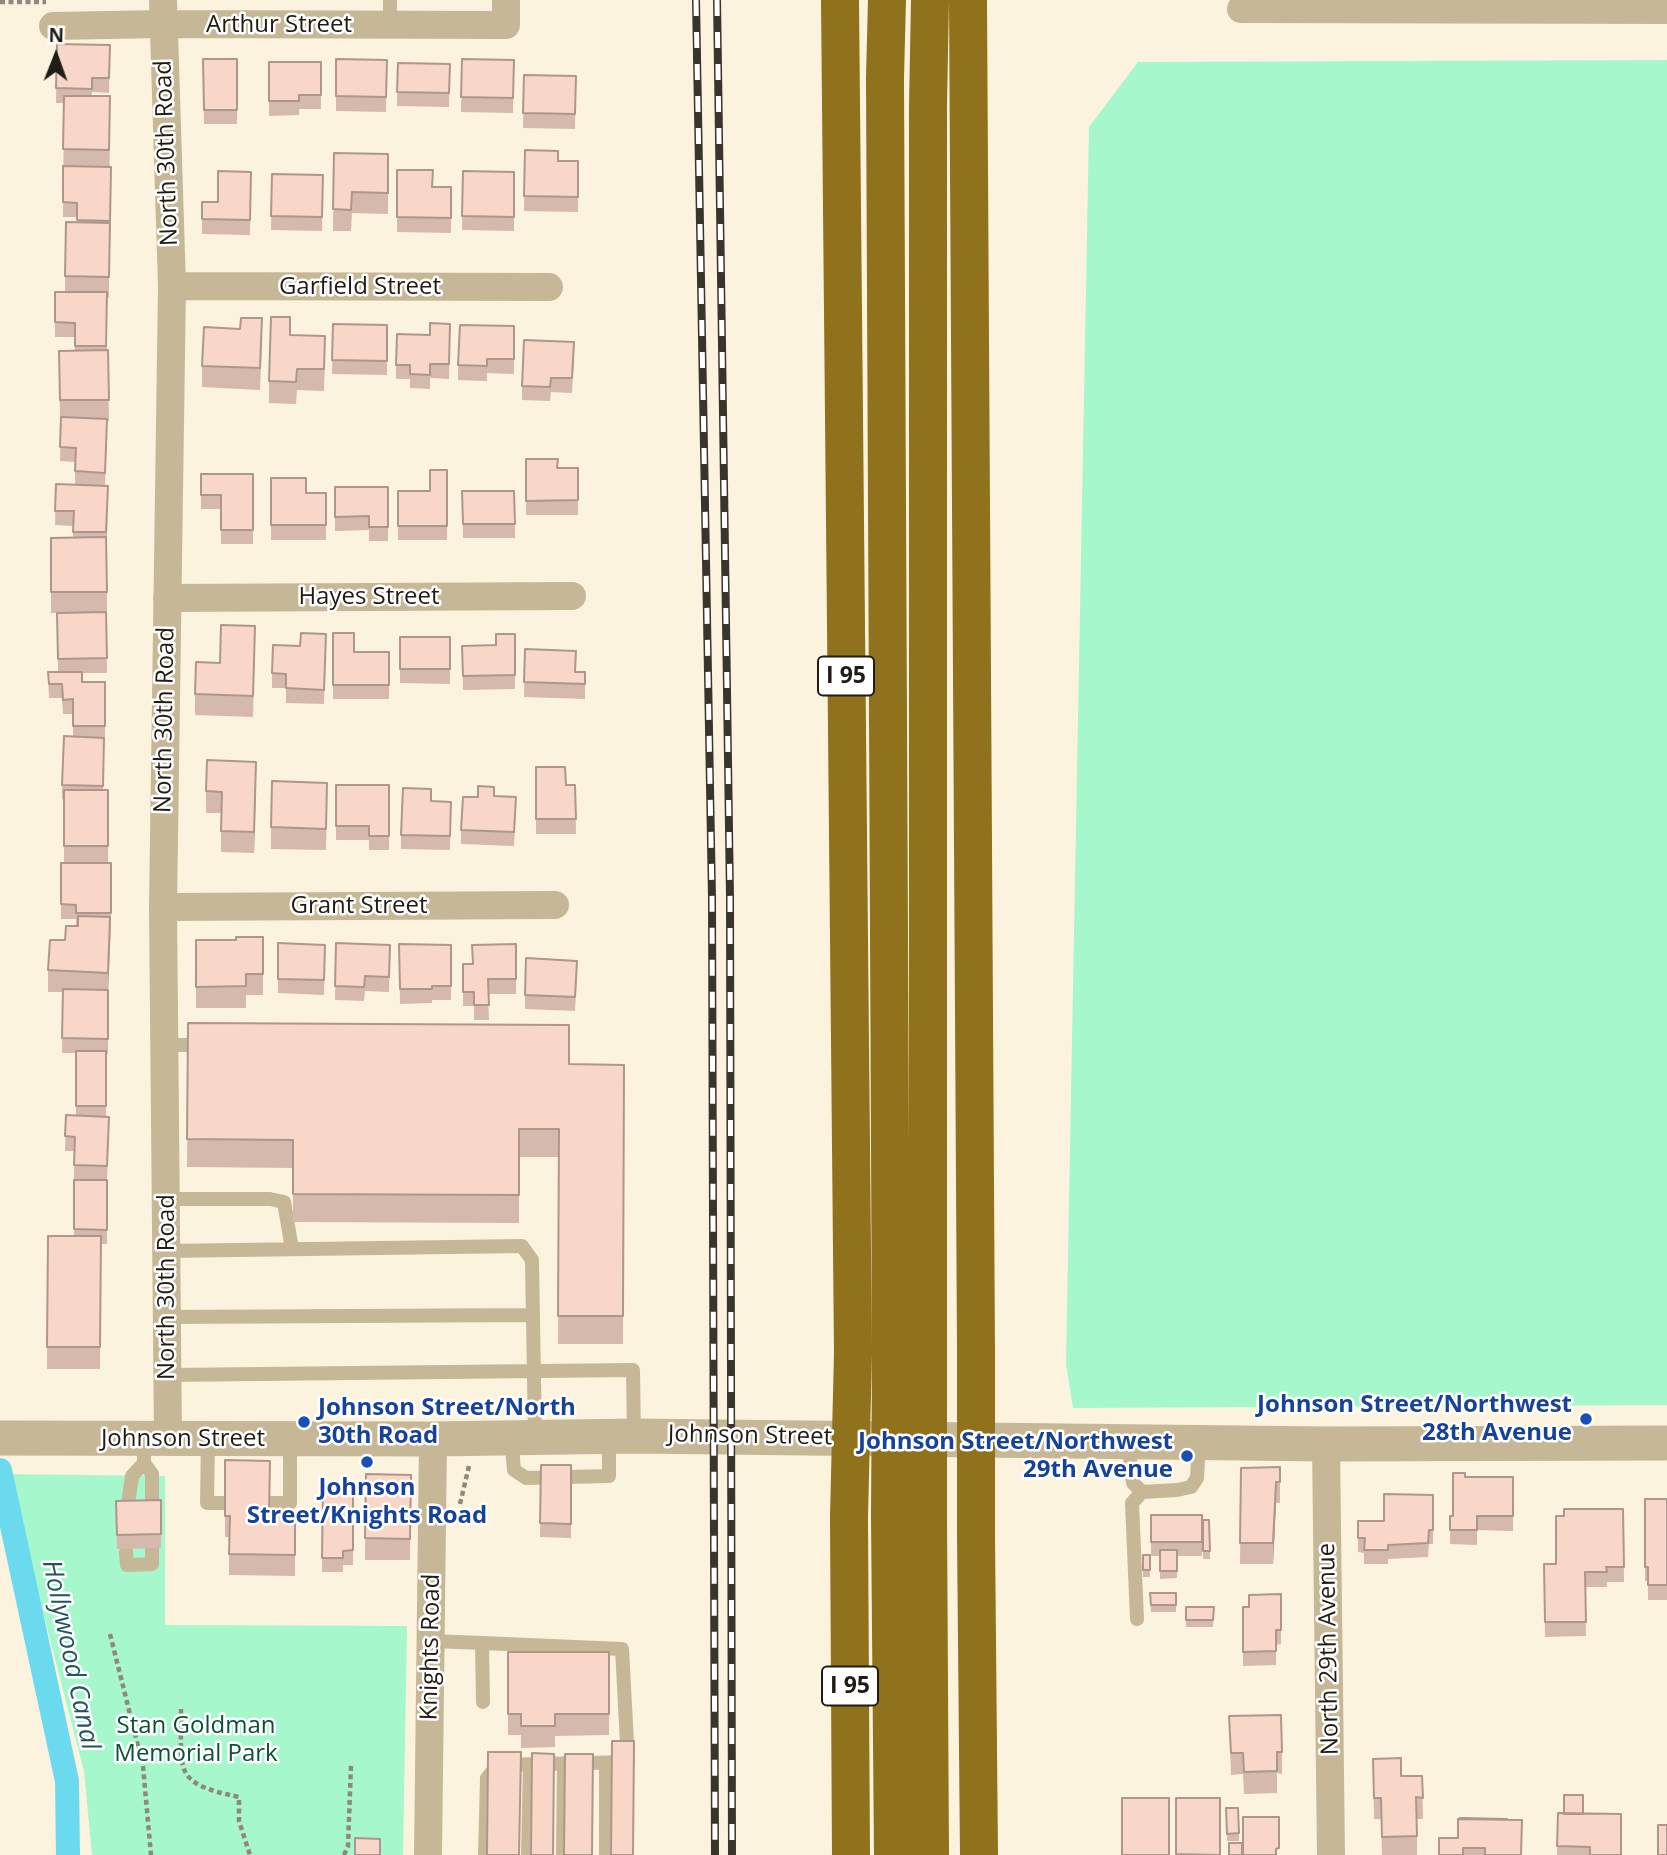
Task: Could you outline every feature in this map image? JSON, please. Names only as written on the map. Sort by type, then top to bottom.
[{"type":"highway","name":"I 95","points":[[840,0],[853,1353],[849,1517],[851,1855]]},
{"type":"highway","points":[[887,0],[885,92],[893,1855]]},
{"type":"highway","points":[[930,0],[930,1855]]},
{"type":"highway","points":[[968,0],[979,1855]]},
{"type":"street","points":[[1241,9],[1667,10]]},
{"type":"street","name":"Arthur Street","points":[[53,26],[163,12],[506,13]]},
{"type":"street","name":"North 30th Road","points":[[152,1447],[167,1375],[163,907],[172,286],[163,12]]},
{"type":"street","name":"Garfield Street","points":[[172,286],[550,286]]},
{"type":"street","name":"Hayes Street","points":[[167,598],[572,596]]},
{"type":"street","name":"Grant Street","points":[[163,907],[555,905]]},
{"type":"street","name":"Johnson Street","points":[[13,1438],[152,1447],[208,1439],[621,1436],[1326,1444],[1667,1443]]},
{"type":"street","name":"Knights Road","points":[[429,1855],[433,1438]]},
{"type":"street","name":"North 29th Avenue","points":[[1326,1444],[1331,1855]]},
{"type":"lane","points":[[165,1045],[216,1045]]},
{"type":"lane","points":[[166,1199],[270,1199],[284,1202],[292,1249]]},
{"type":"lane","points":[[166,1251],[522,1247],[532,1260],[534,1371],[523,1437]]},
{"type":"lane","points":[[167,1317],[533,1315]]},
{"type":"lane","points":[[167,1375],[634,1370],[621,1436]]},
{"type":"lane","points":[[208,1439],[207,1503],[225,1503]]},
{"type":"lane","points":[[270,1503],[290,1503],[290,1439]]},
{"type":"lane","points":[[1128,1440],[1133,1483],[1142,1492]]},
{"type":"lane","points":[[1137,1619],[1132,1503],[1142,1492],[1191,1487],[1197,1478],[1199,1442]]},
{"type":"lane","points":[[126,1518],[132,1476],[152,1447]]},
{"type":"lane","points":[[152,1447],[152,1519]]},
{"type":"lane","points":[[126,1552],[127,1565],[152,1564],[152,1548]]},
{"type":"lane","points":[[432,1641],[622,1649],[628,1762],[498,1765],[487,1778],[485,1855]]},
{"type":"lane","points":[[482,1643],[483,1702]]},
{"type":"lane","points":[[606,1763],[606,1855]]},
{"type":"lane","points":[[563,1855],[564,1764]]},
{"type":"lane","points":[[528,1855],[530,1765]]},
{"type":"path","points":[[0,2],[21,2]]},
{"type":"path","points":[[110,1634],[143,1766],[151,1855]]},
{"type":"path","points":[[181,1709],[182,1768],[188,1779],[203,1789],[239,1797],[239,1821],[250,1855]]},
{"type":"path","points":[[344,1855],[348,1846],[351,1765]]},
{"type":"green space","points":[[1667,60],[1667,1405],[1073,1408],[1066,1364],[1089,127],[1138,62]]},
{"type":"green space","name":"Stan Goldman Memorial Park","points":[[0,1474],[165,1476],[165,1625],[407,1626],[403,1855],[92,1855],[84,1771],[30,1562],[2,1500]]},
{"type":"building","points":[[57,44],[110,45],[109,78],[92,78],[92,89],[56,88]]},
{"type":"building","points":[[203,59],[237,59],[237,110],[204,110]]},
{"type":"building","points":[[336,59],[387,60],[386,97],[336,96]]},
{"type":"building","points":[[462,59],[514,60],[513,98],[461,97]]},
{"type":"building","points":[[269,62],[321,62],[321,95],[299,95],[299,101],[269,101]]},
{"type":"building","points":[[398,63],[450,64],[449,93],[397,92]]},
{"type":"building","points":[[524,75],[576,76],[575,114],[523,113]]},
{"type":"building","points":[[64,96],[110,96],[109,150],[63,149]]},
{"type":"building","points":[[525,150],[558,151],[558,161],[578,161],[578,197],[524,196]]},
{"type":"building","points":[[334,153],[388,154],[388,193],[352,192],[351,210],[333,209]]},
{"type":"building","points":[[63,166],[111,167],[110,221],[77,220],[77,203],[63,202]]},
{"type":"building","points":[[397,170],[433,170],[432,187],[451,187],[451,218],[397,217]]},
{"type":"building","points":[[218,171],[251,172],[250,220],[202,219],[202,202],[218,202]]},
{"type":"building","points":[[463,171],[514,172],[514,217],[462,216]]},
{"type":"building","points":[[272,174],[323,175],[322,217],[271,216]]},
{"type":"building","points":[[66,222],[110,223],[109,277],[65,276]]},
{"type":"building","points":[[55,292],[107,292],[106,346],[75,346],[75,323],[55,322]]},
{"type":"building","points":[[271,317],[290,317],[290,335],[325,336],[324,369],[297,369],[296,382],[269,381]]},
{"type":"building","points":[[241,318],[262,318],[260,368],[202,366],[204,327],[240,329]]},
{"type":"building","points":[[430,323],[450,324],[449,364],[430,364],[430,375],[410,374],[410,365],[396,365],[397,334],[430,335]]},
{"type":"building","points":[[333,324],[387,325],[387,361],[332,360]]},
{"type":"building","points":[[460,325],[514,326],[514,359],[487,359],[487,366],[458,365]]},
{"type":"building","points":[[524,340],[574,342],[572,378],[551,378],[550,387],[522,386]]},
{"type":"building","points":[[108,350],[109,400],[60,400],[59,351]]},
{"type":"building","points":[[61,417],[107,419],[105,473],[75,471],[76,448],[60,447]]},
{"type":"building","points":[[526,459],[558,459],[557,468],[578,468],[578,500],[526,501]]},
{"type":"building","points":[[430,470],[447,470],[447,526],[398,526],[398,491],[430,491]]},
{"type":"building","points":[[201,474],[253,474],[253,530],[221,530],[221,495],[201,495]]},
{"type":"building","points":[[271,478],[306,478],[306,493],[326,493],[326,525],[271,525]]},
{"type":"building","points":[[56,484],[108,486],[106,532],[73,532],[74,511],[55,511]]},
{"type":"building","points":[[335,487],[388,487],[388,527],[369,527],[369,516],[335,517]]},
{"type":"building","points":[[462,491],[514,491],[515,524],[463,524]]},
{"type":"building","points":[[106,537],[107,592],[51,592],[51,538]]},
{"type":"building","points":[[106,612],[107,658],[58,659],[57,613]]},
{"type":"building","points":[[221,625],[255,626],[253,696],[195,694],[196,662],[220,663]]},
{"type":"building","points":[[301,633],[326,634],[324,690],[286,688],[286,674],[272,673],[273,645],[300,646]]},
{"type":"building","points":[[333,633],[354,633],[354,652],[389,652],[389,685],[333,685]]},
{"type":"building","points":[[496,634],[515,634],[515,675],[463,676],[462,646],[496,645]]},
{"type":"building","points":[[400,637],[450,637],[450,669],[400,669]]},
{"type":"building","points":[[525,649],[576,651],[575,672],[585,672],[585,684],[524,682]]},
{"type":"building","points":[[48,672],[82,672],[82,682],[105,682],[105,726],[73,726],[73,699],[63,700],[62,684],[49,684]]},
{"type":"building","points":[[64,736],[104,738],[103,786],[62,785]]},
{"type":"building","points":[[207,760],[256,762],[254,832],[221,831],[222,792],[206,791]]},
{"type":"building","points":[[536,767],[565,767],[566,785],[575,785],[576,819],[536,819]]},
{"type":"building","points":[[272,781],[327,783],[326,829],[271,827]]},
{"type":"building","points":[[336,785],[389,785],[389,836],[369,836],[369,826],[336,826]]},
{"type":"building","points":[[478,786],[494,787],[494,796],[516,797],[514,832],[461,830],[463,797],[478,797]]},
{"type":"building","points":[[403,788],[431,789],[431,801],[451,802],[450,836],[401,835]]},
{"type":"building","points":[[64,790],[108,790],[108,846],[64,846]]},
{"type":"building","points":[[61,863],[111,863],[111,913],[76,913],[76,905],[61,904]]},
{"type":"building","points":[[78,916],[110,917],[108,973],[48,970],[50,940],[65,940],[66,926],[78,926]]},
{"type":"building","points":[[236,937],[263,937],[263,974],[246,974],[246,986],[196,987],[196,940],[236,940]]},
{"type":"building","points":[[278,943],[325,945],[324,980],[278,979]]},
{"type":"building","points":[[336,943],[390,945],[389,977],[365,976],[364,987],[335,986]]},
{"type":"building","points":[[399,944],[451,945],[451,986],[400,989]]},
{"type":"building","points":[[516,944],[516,979],[488,979],[489,1005],[474,1005],[474,992],[463,992],[463,964],[473,964],[472,945]]},
{"type":"building","points":[[526,958],[577,961],[575,997],[525,995]]},
{"type":"building","points":[[63,989],[108,990],[108,1039],[62,1038]]},
{"type":"building","points":[[188,1023],[569,1025],[569,1064],[624,1065],[623,1316],[558,1316],[559,1129],[519,1129],[519,1195],[293,1194],[293,1140],[187,1139]]},
{"type":"building","points":[[76,1051],[106,1051],[106,1106],[76,1106]]},
{"type":"building","points":[[66,1115],[109,1117],[107,1166],[74,1165],[75,1137],[65,1136]]},
{"type":"building","points":[[74,1180],[107,1180],[107,1230],[74,1229]]},
{"type":"building","points":[[48,1236],[101,1236],[100,1347],[47,1347]]},
{"type":"building","points":[[225,1460],[270,1461],[269,1514],[295,1515],[295,1555],[229,1554],[230,1516],[225,1516]]},
{"type":"building","points":[[541,1465],[571,1465],[571,1524],[540,1523]]},
{"type":"building","points":[[1280,1467],[1280,1482],[1276,1482],[1273,1543],[1240,1543],[1241,1468]]},
{"type":"building","points":[[1453,1473],[1465,1473],[1465,1477],[1513,1477],[1513,1516],[1477,1516],[1477,1530],[1450,1530],[1450,1516],[1453,1516]]},
{"type":"building","points":[[366,1474],[411,1475],[410,1539],[365,1538]]},
{"type":"building","points":[[323,1485],[353,1485],[353,1550],[343,1551],[343,1558],[322,1558]]},
{"type":"building","points":[[1384,1494],[1433,1495],[1433,1530],[1429,1530],[1428,1543],[1388,1545],[1388,1550],[1364,1550],[1365,1538],[1358,1538],[1358,1521],[1384,1521]]},
{"type":"building","points":[[1645,1499],[1667,1499],[1667,1585],[1648,1585],[1648,1567],[1645,1567]]},
{"type":"building","points":[[161,1500],[161,1534],[117,1535],[116,1501]]},
{"type":"building","points":[[1564,1509],[1623,1509],[1624,1567],[1606,1567],[1607,1572],[1585,1572],[1586,1622],[1545,1622],[1544,1564],[1556,1564],[1556,1516],[1564,1516]]},
{"type":"building","points":[[1151,1515],[1202,1515],[1202,1542],[1151,1542]]},
{"type":"building","points":[[1203,1520],[1209,1520],[1210,1551],[1203,1551]]},
{"type":"building","points":[[1160,1550],[1177,1550],[1177,1571],[1160,1571]]},
{"type":"building","points":[[1143,1555],[1150,1555],[1150,1570],[1143,1570]]},
{"type":"building","points":[[1150,1593],[1176,1593],[1176,1605],[1151,1605]]},
{"type":"building","points":[[1281,1594],[1281,1630],[1276,1630],[1276,1651],[1243,1652],[1243,1607],[1249,1607],[1249,1595]]},
{"type":"building","points":[[1186,1607],[1214,1607],[1213,1620],[1186,1620]]},
{"type":"building","points":[[508,1652],[609,1652],[609,1714],[555,1714],[555,1726],[521,1726],[521,1714],[508,1714]]},
{"type":"building","points":[[1281,1715],[1282,1752],[1277,1752],[1277,1771],[1244,1772],[1243,1753],[1231,1753],[1229,1716]]},
{"type":"building","points":[[612,1741],[634,1741],[633,1855],[611,1855]]},
{"type":"building","points":[[488,1752],[521,1752],[519,1855],[487,1855]]},
{"type":"building","points":[[532,1753],[554,1754],[553,1855],[531,1855]]},
{"type":"building","points":[[565,1754],[593,1754],[592,1855],[564,1855]]},
{"type":"building","points":[[1401,1758],[1401,1776],[1422,1776],[1423,1798],[1416,1797],[1417,1836],[1382,1837],[1381,1798],[1374,1798],[1373,1759]]},
{"type":"building","points":[[1564,1795],[1583,1795],[1583,1814],[1564,1814]]},
{"type":"building","points":[[1122,1798],[1169,1798],[1169,1855],[1122,1855]]},
{"type":"building","points":[[1176,1798],[1220,1798],[1220,1855],[1176,1854]]},
{"type":"building","points":[[1226,1808],[1238,1808],[1239,1833],[1227,1834]]},
{"type":"building","points":[[1558,1813],[1621,1814],[1621,1855],[1590,1855],[1590,1847],[1557,1846]]},
{"type":"building","points":[[1243,1817],[1279,1817],[1279,1848],[1276,1849],[1276,1855],[1243,1855]]},
{"type":"building","points":[[1458,1819],[1522,1820],[1521,1855],[1485,1855],[1485,1848],[1463,1848],[1463,1855],[1439,1855],[1439,1838],[1458,1838]]},
{"type":"building","points":[[1658,1825],[1667,1825],[1667,1855],[1658,1855]]},
{"type":"building","points":[[355,1838],[380,1839],[380,1855],[355,1855]]},
{"type":"building","points":[[1229,1843],[1242,1843],[1242,1855],[1229,1855]]},
{"type":"waterway","name":"Hollywood Canal","points":[[0,1470],[67,1781],[68,1855]]},
{"type":"railway","points":[[696,0],[712,897],[715,1855]]},
{"type":"railway","points":[[717,0],[730,897],[732,1855]]},
{"type":"place","name":"Johnson Street/Northwest 28th Avenue","points":[[1586,1419]]},
{"type":"place","name":"Johnson Street/North 30th Road","points":[[304,1422]]},
{"type":"place","name":"Johnson Street/Northwest 29th Avenue","points":[[1187,1456]]},
{"type":"place","name":"Johnson Street/Knights Road","points":[[367,1462]]}]
